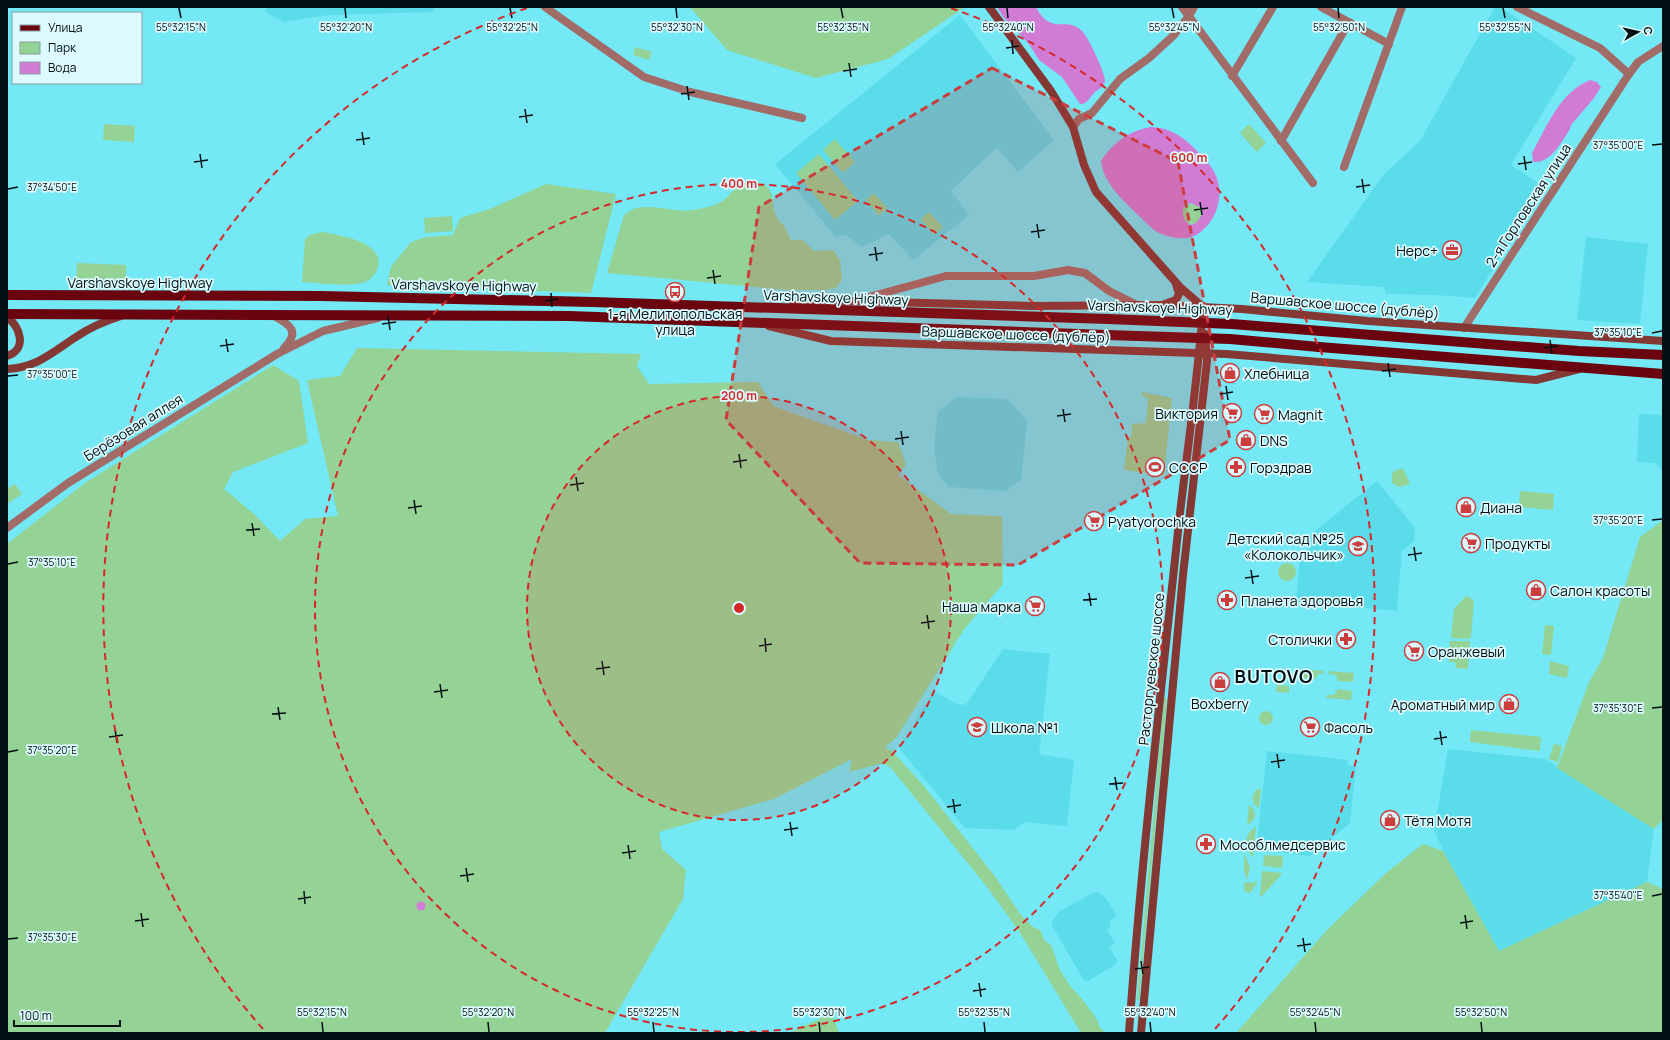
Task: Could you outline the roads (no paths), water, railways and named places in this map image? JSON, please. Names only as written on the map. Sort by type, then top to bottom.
[{"type":"main road","points":[[989,7],[1051,91],[1073,127],[1084,165],[1096,192],[1175,282],[1203,307],[1203,354]]},
{"type":"main road","points":[[1161,305],[1176,300],[1179,294],[1175,282]]},
{"type":"main road","name":"Varshavskoye Highway","points":[[7,295],[321,296],[1108,319],[1232,324],[1580,351],[1663,355]]},
{"type":"main road","name":"Варшавское шоссе (дублёр)","points":[[760,308],[849,301],[1032,306],[1161,305],[1242,309],[1464,328],[1663,341]]},
{"type":"main road","points":[[7,369],[30,366],[43,360],[82,333],[126,315]]},
{"type":"main road","points":[[7,316],[569,316],[760,324],[1230,339],[1663,374]]},
{"type":"main road","points":[[7,316],[17,327],[20,337],[17,349],[7,356]]},
{"type":"main road","name":"Варшавское шоссе (дублёр)","points":[[760,324],[831,341],[1203,354],[1536,380],[1582,368]]},
{"type":"main road","name":"Расторгуевское шоссе","points":[[1129,1033],[1173,574],[1203,354]]},
{"type":"main road","name":"Расторгуевское шоссе","points":[[1141,1033],[1203,354]]},
{"type":"street","points":[[545,7],[644,77],[690,92],[802,118]]},
{"type":"street","points":[[1182,7],[1313,183]]},
{"type":"street","points":[[1073,127],[1079,119],[1092,113],[1120,79],[1149,58],[1173,36],[1189,16],[1194,7]]},
{"type":"street","points":[[1232,76],[1273,7]]},
{"type":"street","points":[[1321,7],[1389,44]]},
{"type":"street","points":[[1344,167],[1402,7]]},
{"type":"street","points":[[1517,7],[1600,48],[1629,74]]},
{"type":"street","points":[[1281,141],[1349,22]]},
{"type":"street","name":"2-я Горловская улица","points":[[1464,328],[1629,74],[1638,62],[1663,46]]},
{"type":"street","points":[[849,301],[946,276],[1034,276],[1068,270],[1085,273],[1109,291],[1137,305]]},
{"type":"street","name":"Берёзовая аллея","points":[[274,316],[286,322],[293,333],[292,339],[277,354]]},
{"type":"street","name":"Берёзовая аллея","points":[[7,528],[68,482],[277,354],[323,331],[386,316]]},
{"type":"water","points":[[997,7],[1036,7],[1047,21],[1075,26],[1081,30],[1091,46],[1102,69],[1105,82],[1101,88],[1096,91],[1085,103],[1080,104],[1062,77],[1039,60],[1029,44],[1004,18]]},
{"type":"water","points":[[1590,80],[1597,82],[1601,87],[1594,98],[1571,125],[1560,145],[1551,156],[1539,162],[1533,162],[1532,153],[1555,111],[1570,93]]},
{"type":"water","points":[[1151,127],[1163,129],[1179,136],[1201,155],[1214,172],[1219,190],[1218,205],[1212,220],[1201,232],[1194,236],[1187,238],[1175,238],[1156,232],[1120,197],[1106,177],[1101,161],[1105,154],[1116,143],[1129,134]],"holes":[[[1191,203],[1201,208],[1202,215],[1196,223],[1190,225],[1185,221],[1183,216],[1184,206]]]},
{"type":"water","points":[[421,901],[426,906],[421,911],[416,906]]},
{"type":"place","name":"Нерс+","points":[[1452,250]]},
{"type":"place","name":"1-я Мелитопольская улица","points":[[675,292]]},
{"type":"place","name":"Хлебница","points":[[1230,373]]},
{"type":"place","name":"Виктория","points":[[1232,413]]},
{"type":"place","name":"Magnit","points":[[1264,414]]},
{"type":"place","name":"DNS","points":[[1246,440]]},
{"type":"place","name":"СССР","points":[[1155,467]]},
{"type":"place","name":"Горздрав","points":[[1236,467]]},
{"type":"place","name":"Диана","points":[[1466,507]]},
{"type":"place","name":"Pyatyorochka","points":[[1094,521]]},
{"type":"place","name":"Продукты","points":[[1471,543]]},
{"type":"place","name":"Детский сад №25 «Колокольчик»","points":[[1358,546]]},
{"type":"place","name":"Салон красоты","points":[[1536,590]]},
{"type":"place","name":"Планета здоровья","points":[[1227,600]]},
{"type":"place","name":"Наша марка","points":[[1035,606]]},
{"type":"place","name":"Столички","points":[[1346,639]]},
{"type":"place","name":"Оранжевый","points":[[1414,651]]},
{"type":"place","name":"Boxberry","points":[[1220,682]]},
{"type":"place","name":"Ароматный мир","points":[[1509,704]]},
{"type":"place","name":"Школа №1","points":[[977,727]]},
{"type":"place","name":"Фасоль","points":[[1310,727]]},
{"type":"place","name":"Тётя Мотя","points":[[1390,820]]},
{"type":"place","name":"Мособлмедсервис","points":[[1206,844]]},
{"type":"district","name":"BUTOVO","points":[[1274,676]]}]
